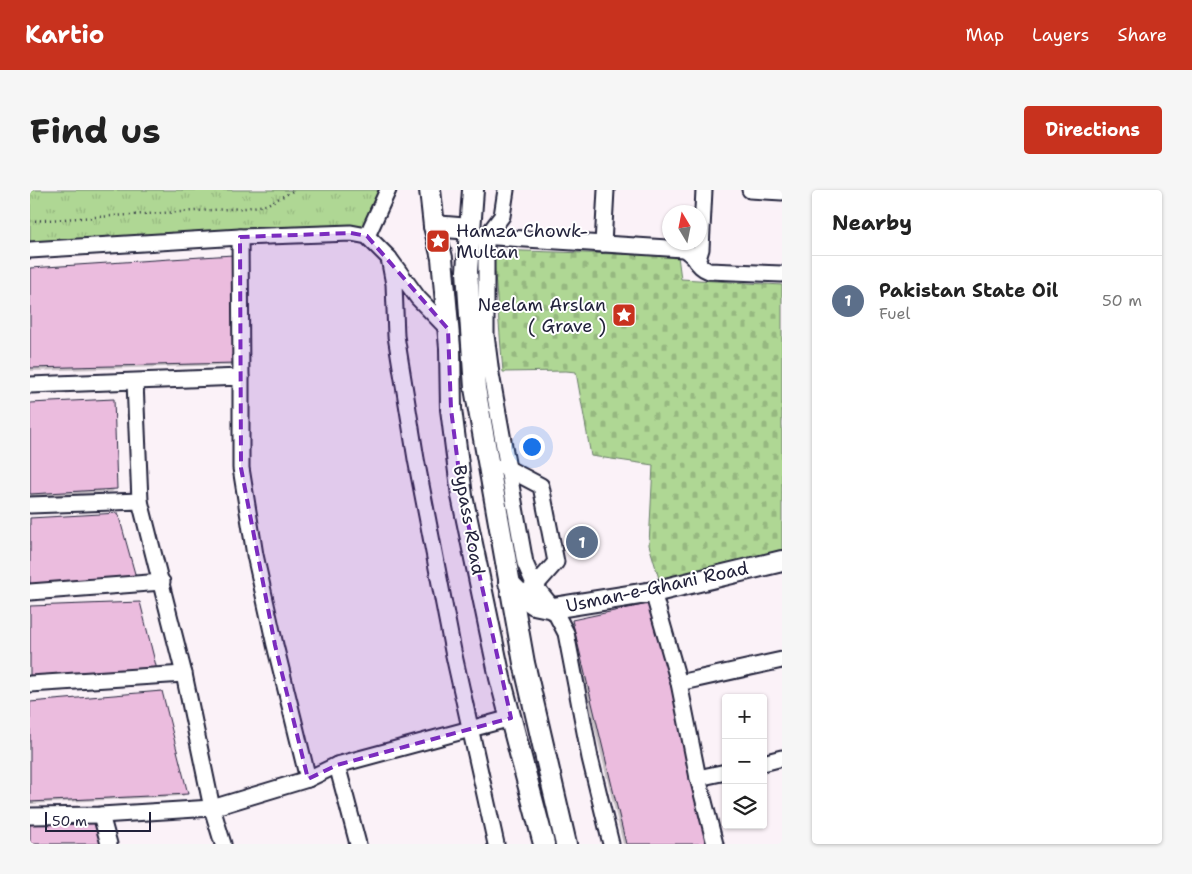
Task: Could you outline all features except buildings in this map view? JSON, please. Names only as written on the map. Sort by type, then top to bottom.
[{"type":"main road","name":"Bypass Road","points":[[430,190],[434,226],[442,258],[448,329],[451,409],[462,496],[510,718],[544,844]]},
{"type":"main road","points":[[473,190],[475,234],[467,271],[475,388],[488,459],[522,588],[524,663],[566,844]]},
{"type":"main road","points":[[434,226],[475,234]]},
{"type":"main road","name":"Usman-e-Ghani Road","points":[[522,588],[534,604],[553,608],[653,592],[782,561]]},
{"type":"street","points":[[367,236],[388,190]]},
{"type":"street","points":[[475,234],[502,216],[506,190]]},
{"type":"street","points":[[603,244],[606,190]]},
{"type":"street","points":[[697,262],[701,249],[704,190]]},
{"type":"street","points":[[750,190],[782,192]]},
{"type":"street","points":[[30,250],[240,237],[351,233],[367,236],[389,258],[418,298],[448,329]]},
{"type":"street","points":[[475,234],[683,249],[691,252],[702,269],[709,271],[782,274]]},
{"type":"street","points":[[475,234],[491,374],[525,563],[522,588]]},
{"type":"street","points":[[240,237],[241,468],[255,555],[308,779]]},
{"type":"street","points":[[389,258],[394,284],[396,336],[416,459],[453,650],[496,844]]},
{"type":"street","points":[[30,385],[241,377]]},
{"type":"street","points":[[135,382],[140,501],[162,582],[184,674],[212,808],[223,844]]},
{"type":"street","points":[[488,459],[541,486],[556,562],[522,588]]},
{"type":"street","points":[[30,505],[140,501]]},
{"type":"street","points":[[30,592],[162,582]]},
{"type":"street","points":[[653,592],[679,683],[698,778],[715,844]]},
{"type":"street","points":[[553,608],[563,625],[569,642],[590,758],[611,844]]},
{"type":"street","points":[[679,683],[782,660]]},
{"type":"street","points":[[30,684],[184,674]]},
{"type":"street","points":[[30,816],[100,815],[212,808],[308,779],[337,765],[510,718]]},
{"type":"street","points":[[767,762],[782,758]]},
{"type":"street","points":[[337,765],[358,844]]},
{"type":"street","points":[[698,778],[722,773]]},
{"type":"street","points":[[100,815],[109,844]]},
{"type":"path","points":[[30,222],[259,206],[266,205],[295,190]]},
{"type":"highlighted area","points":[[351,233],[367,236],[448,329],[451,409],[462,496],[511,718],[337,765],[308,779],[275,645],[241,468],[240,237]]},
{"type":"green space","points":[[30,190],[382,190],[377,226],[30,243]]},
{"type":"green space","points":[[493,250],[678,256],[681,279],[782,285],[782,553],[660,582],[649,545],[653,465],[591,456],[576,372],[503,372]]},
{"type":"place","name":"Hamza Chowk- Multan","points":[[438,241]]},
{"type":"place","name":"Neelam Arslan ( Grave )","points":[[624,315]]},
{"type":"place","name":"Pakistan State Oil","points":[[582,542]]}]
